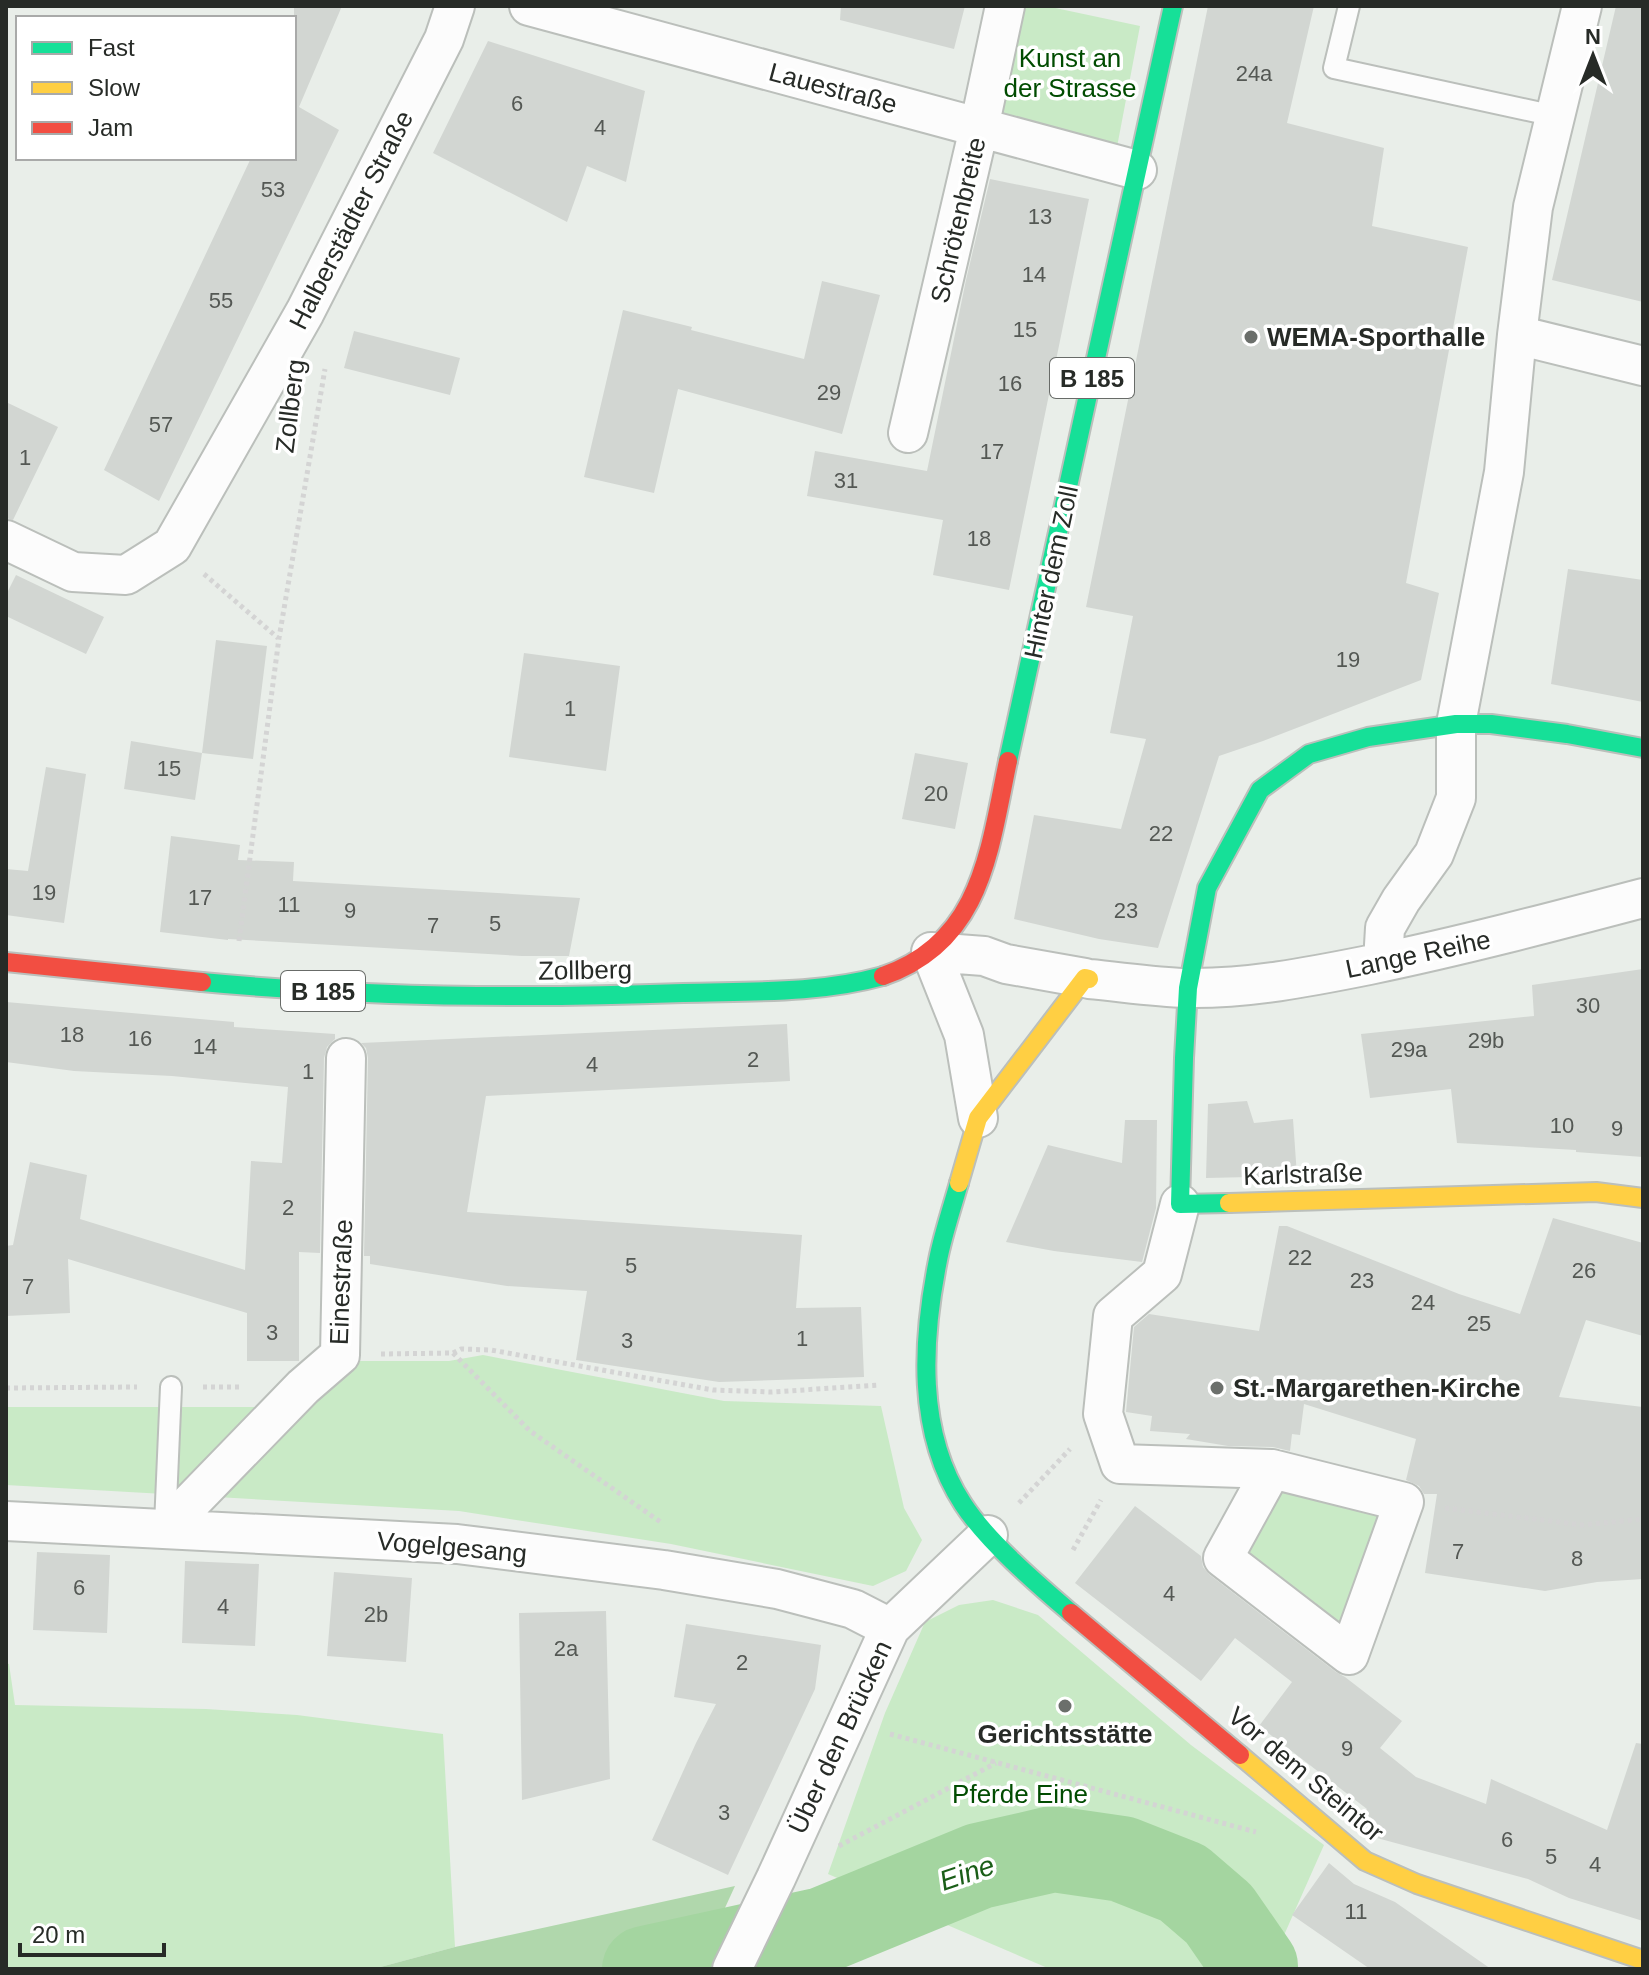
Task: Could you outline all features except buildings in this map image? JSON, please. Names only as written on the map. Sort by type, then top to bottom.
[{"type":"street","name":"Halberstädter Straße","points":[[6,540],[73,572],[126,575],[172,546],[305,312],[444,39],[455,6]]},
{"type":"street","name":"Lauestraße","points":[[529,6],[1137,170]]},
{"type":"street","name":"Schrötenbreite","points":[[908,433],[1005,6]]},
{"type":"street","name":"Hinter dem Zoll","points":[[931,952],[952,934],[965,914],[991,841],[1173,6]]},
{"type":"street","points":[[1383,962],[1385,928],[1434,854],[1456,798],[1456,724],[1504,472],[1533,207],[1582,6]]},
{"type":"street","points":[[1517,335],[1643,366]]},
{"type":"street","points":[[1272,1469],[1223,1558],[1349,1655],[1404,1502],[1272,1469],[1120,1464],[1103,1414],[1113,1316],[1162,1274],[1180,1204],[1188,988],[1207,888],[1260,790],[1309,754],[1368,737],[1456,724],[1491,724],[1643,748]]},
{"type":"street","name":"Lange Reihe","points":[[931,952],[984,956],[1006,964],[1122,984],[1188,988],[1240,985],[1307,977],[1472,943],[1643,898]]},
{"type":"street","points":[[931,952],[964,1035],[978,1118]]},
{"type":"street","name":"Zollberg","points":[[6,962],[347,993],[509,997],[825,987],[884,977],[931,952]]},
{"type":"street","points":[[988,1535],[963,1504],[944,1466],[932,1426],[926,1382],[928,1323],[938,1257],[978,1118],[1087,979]]},
{"type":"street","name":"Einestraße","points":[[165,1529],[303,1387],[340,1355],[346,1058]]},
{"type":"street","name":"Karlstraße","points":[[1180,1204],[1596,1192],[1643,1198]]},
{"type":"street","name":"Vogelgesang","points":[[6,1521],[457,1544],[664,1570],[777,1589],[853,1609],[890,1628]]},
{"type":"street","name":"Vor dem Steintor","points":[[988,1535],[1047,1592],[1365,1861],[1417,1884],[1643,1960]]},
{"type":"street","name":"Über den Brücken","points":[[732,1969],[890,1628],[988,1535]]},
{"type":"lane","points":[[1349,6],[1334,68],[1555,116]]},
{"type":"lane","points":[[165,1529],[171,1387]]},
{"type":"path","name":"Zollberg","points":[[233,985],[279,638],[327,359],[305,312]]},
{"type":"path","points":[[172,546],[279,638]]},
{"type":"path","points":[[340,1355],[491,1350],[713,1390],[772,1392],[926,1382]]},
{"type":"path","points":[[453,1353],[530,1431],[664,1525],[664,1570]]},
{"type":"path","points":[[988,1535],[1103,1414]]},
{"type":"path","points":[[1047,1592],[1120,1464]]},
{"type":"path","points":[[1404,1502],[1582,1525],[1643,1519]]},
{"type":"path","points":[[847,1722],[1258,1832]]},
{"type":"path","points":[[782,1863],[812,1861],[996,1763]]},
{"type":"green space","name":"Kunst an der Strasse","points":[[1023,6],[1046,6],[1140,26],[1117,147],[999,120]]},
{"type":"green space","points":[[483,1355],[724,1401],[881,1406],[904,1508],[922,1540],[906,1571],[873,1586],[671,1544],[459,1511],[6,1485],[6,1407],[307,1407],[355,1361],[449,1361]]},
{"type":"green space","points":[[1282,1483],[1382,1515],[1337,1628],[1236,1553]]},
{"type":"green space","name":"Pferde Eine","points":[[993,1600],[1038,1615],[1191,1745],[1324,1845],[1269,1969],[1050,1969],[828,1874],[885,1713],[925,1622],[959,1605]]},
{"type":"green space","points":[[6,1663],[9,1664],[15,1705],[206,1709],[297,1715],[443,1734],[455,1947],[373,1969],[6,1969]]},
{"type":"green space","points":[[735,1886],[697,1969],[373,1969],[455,1947]]},
{"type":"waterway","name":"Eine","points":[[645,1969],[823,1930],[979,1866],[1053,1849],[1122,1859],[1183,1883],[1219,1914],[1255,1969]]},
{"type":"traffic: fast","points":[[1008,761],[1173,6]]},
{"type":"traffic: fast","points":[[1229,1203],[1180,1204],[1188,988],[1207,888],[1260,790],[1309,754],[1368,737],[1456,724],[1491,724],[1643,748]]},
{"type":"traffic: fast","points":[[202,982],[382,994],[563,996],[784,990],[834,986],[883,976]]},
{"type":"traffic: fast","points":[[959,1183],[940,1250],[926,1353],[930,1416],[937,1447],[963,1504],[985,1533],[1071,1613]]},
{"type":"traffic: slow","points":[[959,1183],[978,1118],[1085,978],[1089,979]]},
{"type":"traffic: slow","points":[[1229,1203],[1596,1192],[1643,1198]]},
{"type":"traffic: slow","points":[[1240,1755],[1365,1861],[1417,1884],[1643,1960]]},
{"type":"traffic: jam","points":[[883,976],[916,961],[942,941],[961,917],[976,890],[986,860],[1008,761]]},
{"type":"traffic: jam","points":[[6,962],[202,982]]},
{"type":"traffic: jam","points":[[1071,1613],[1240,1755]]},
{"type":"place","name":"WEMA-Sporthalle","points":[[1251,337]]},
{"type":"place","name":"St.-Margarethen-Kirche","points":[[1217,1388]]},
{"type":"place","name":"Gerichtsstätte","points":[[1065,1706]]}]
